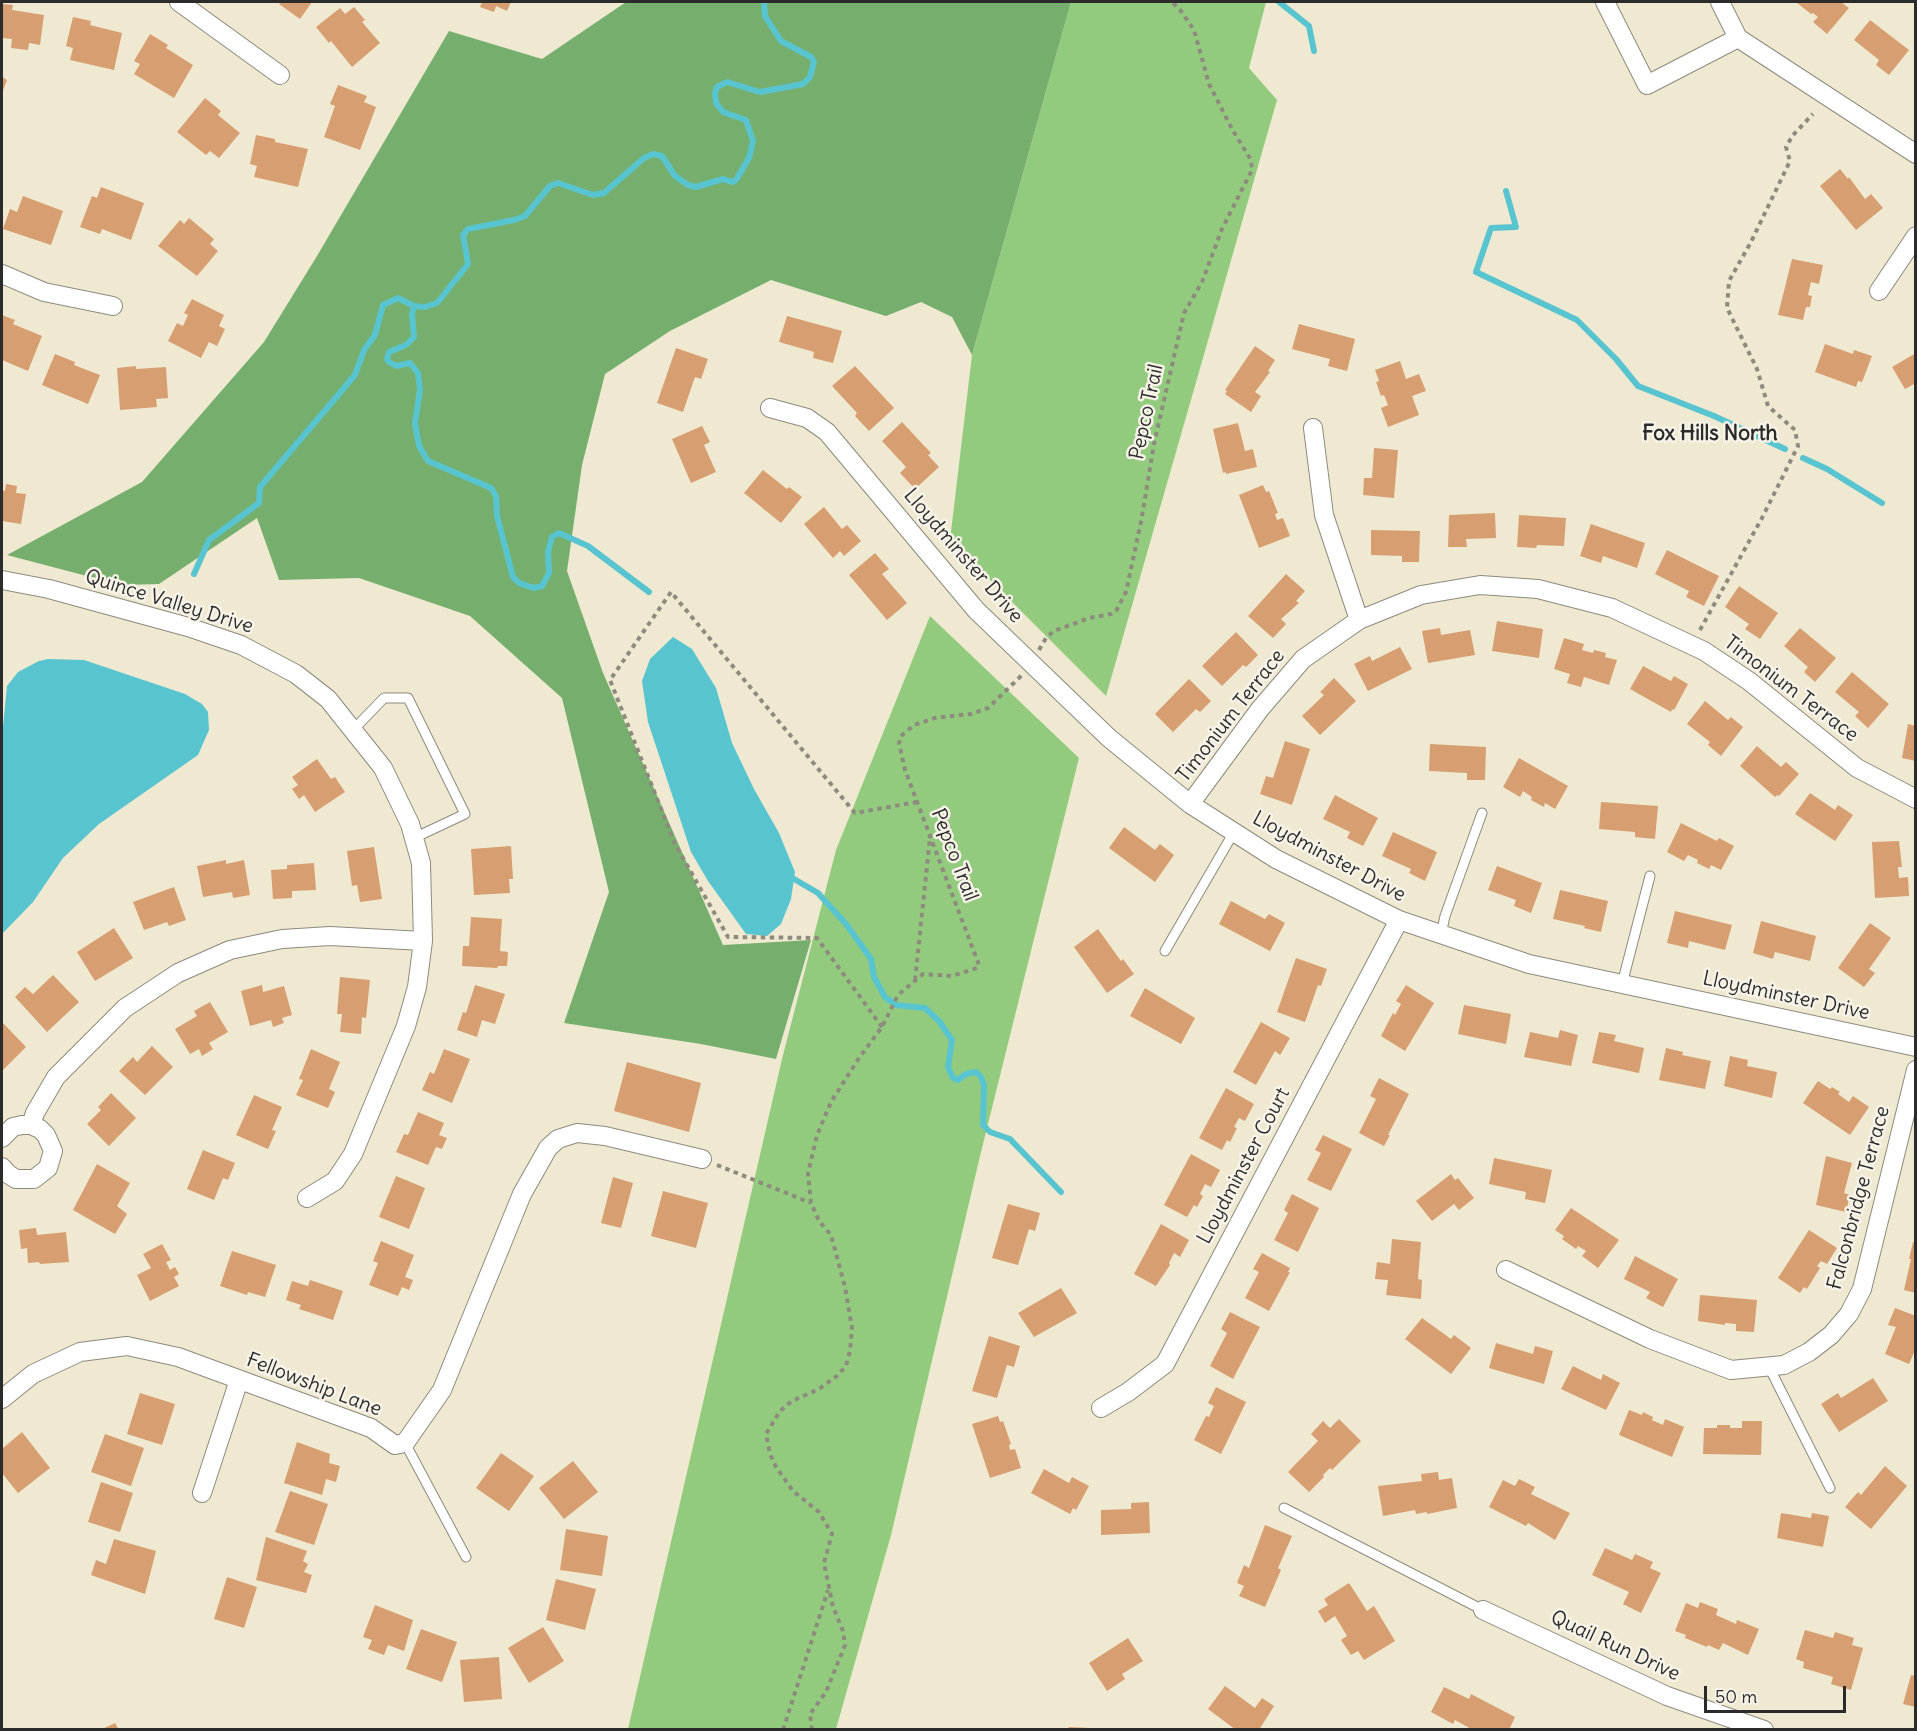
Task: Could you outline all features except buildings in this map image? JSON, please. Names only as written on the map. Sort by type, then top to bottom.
[{"type":"street","points":[[179,2],[280,75]]},
{"type":"street","points":[[1605,2],[1647,84],[1738,38]]},
{"type":"street","points":[[1720,2],[1738,38],[1916,154]]},
{"type":"street","points":[[1879,291],[1916,236]]},
{"type":"street","points":[[2,274],[44,292],[113,306]]},
{"type":"street","name":"Lloydminster Drive","points":[[770,408],[807,418],[826,432],[976,610],[1109,738],[1190,804],[1276,859],[1399,920],[1529,964],[1916,1047]]},
{"type":"street","points":[[1313,428],[1324,515],[1359,620]]},
{"type":"street","name":"Quince Valley Drive","points":[[2,580],[49,589],[188,627],[241,645],[296,674],[328,699],[383,768],[410,824],[421,863],[423,941],[417,987],[406,1026],[353,1154],[335,1181],[307,1198]]},
{"type":"street","name":"Timonium Terrace","points":[[1190,804],[1260,709],[1303,659],[1359,620],[1421,595],[1480,585],[1538,588],[1612,608],[1704,651],[1749,681],[1857,768],[1916,799]]},
{"type":"street","name":"Lloydminster Court","points":[[1101,1408],[1128,1392],[1165,1364],[1399,920]]},
{"type":"street","points":[[31,1125],[35,1113],[56,1077],[125,1008],[178,973],[230,950],[282,939],[330,936],[423,941]]},
{"type":"street","name":"Falconbridge Terrace","points":[[1506,1270],[1650,1339],[1731,1370],[1784,1365],[1801,1357],[1831,1335],[1849,1314],[1862,1289],[1916,1070]]},
{"type":"street","points":[[2,1138],[13,1127],[31,1125],[40,1129],[51,1142],[53,1151],[48,1168],[34,1179],[16,1179],[2,1167]]},
{"type":"street","points":[[405,1443],[442,1390],[522,1194],[548,1148],[558,1139],[577,1133],[606,1136],[702,1159]]},
{"type":"street","name":"Fellowship Lane","points":[[2,1399],[33,1374],[80,1352],[127,1346],[178,1357],[371,1428],[395,1444],[405,1443]]},
{"type":"street","points":[[202,1493],[239,1380]]},
{"type":"street","name":"Quail Run Drive","points":[[1483,1610],[1667,1696],[1764,1730]]},
{"type":"lane","points":[[353,730],[384,698],[408,698],[465,814],[414,838]]},
{"type":"lane","points":[[1441,934],[1445,916],[1482,813]]},
{"type":"lane","points":[[1165,951],[1233,832]]},
{"type":"lane","points":[[1622,984],[1650,876]]},
{"type":"lane","points":[[1769,1366],[1830,1488]]},
{"type":"lane","points":[[405,1443],[466,1557]]},
{"type":"lane","points":[[1284,1508],[1483,1610]]},
{"type":"path","name":"Pepco Trail","points":[[915,981],[923,974],[952,976],[977,969],[979,964],[905,770],[899,743],[905,730],[914,725],[935,718],[971,714],[988,708],[1032,665],[1046,638],[1054,631],[1116,611],[1126,592],[1142,522],[1154,444],[1184,313],[1202,282],[1222,229],[1252,170],[1251,160],[1209,84],[1205,62],[1194,30],[1172,2]]},
{"type":"path","points":[[1697,634],[1762,518],[1798,446],[1795,430],[1768,406],[1757,369],[1727,308],[1729,281],[1751,242],[1790,161],[1786,147],[1793,135],[1813,114]]},
{"type":"path","points":[[882,1027],[817,938],[728,937],[675,844],[610,680],[671,592],[855,813],[917,802]]},
{"type":"path","points":[[812,1730],[810,1714],[826,1692],[845,1645],[843,1631],[832,1607],[824,1563],[832,1534],[819,1512],[793,1491],[776,1467],[770,1454],[766,1434],[780,1411],[792,1401],[819,1389],[846,1366],[852,1328],[845,1287],[831,1235],[819,1221],[811,1203],[808,1173],[817,1135],[831,1102],[882,1027],[892,1003],[915,981],[930,837]]},
{"type":"path","points":[[702,1159],[811,1203]]},
{"type":"path","points":[[783,1730],[828,1589]]},
{"type":"green space","points":[[626,2],[1071,2],[972,355],[952,317],[921,302],[886,316],[771,280],[670,331],[605,374],[582,465],[567,571],[603,673],[723,945],[811,940],[776,1059],[701,1044],[564,1023],[609,892],[562,698],[470,616],[359,578],[279,580],[257,518],[159,584],[121,585],[7,555],[142,482],[264,342],[449,31],[542,59]]},
{"type":"green space","points":[[1071,2],[1266,2],[1249,68],[1277,100],[1106,696],[950,540],[972,355]]},
{"type":"green space","points":[[930,616],[1079,758],[981,1152],[891,1535],[836,1729],[628,1729],[782,1059],[836,850]]},
{"type":"water","points":[[673,637],[692,649],[716,688],[732,743],[779,833],[795,872],[791,899],[781,924],[767,936],[746,934],[708,881],[691,852],[648,722],[642,681],[650,659]]},
{"type":"water","points":[[48,659],[84,660],[185,694],[202,704],[208,712],[209,730],[198,755],[99,824],[63,858],[33,902],[2,934],[2,737],[7,686],[18,672]]},
{"type":"waterway","points":[[194,574],[209,540],[259,503],[260,487],[355,375],[364,350],[375,335],[383,305],[398,298],[414,306],[425,307],[437,303],[449,288],[468,264],[463,235],[468,229],[525,216],[550,186],[558,183],[593,195],[604,193],[644,158],[653,154],[662,156],[675,176],[688,185],[696,187],[723,179],[732,182],[736,180],[749,158],[753,141],[746,120],[723,112],[716,103],[717,87],[727,82],[760,92],[803,84],[810,77],[814,62],[811,57],[781,41],[765,16],[764,2]]},
{"type":"waterway","points":[[1279,2],[1309,26],[1314,51]]},
{"type":"waterway","points":[[1506,191],[1516,227],[1491,228],[1476,272],[1577,320],[1616,359],[1638,386],[1714,416],[1785,449]]},
{"type":"waterway","points":[[414,306],[412,314],[414,337],[406,345],[389,352],[387,359],[396,366],[410,363],[418,373],[420,390],[415,423],[419,446],[428,461],[491,488],[496,496],[497,516],[513,577],[519,583],[534,588],[542,586],[549,573],[548,552],[552,537],[559,533],[588,546],[649,592]]},
{"type":"waterway","points":[[1803,458],[1827,469],[1882,503]]},
{"type":"waterway","points":[[794,879],[818,893],[846,924],[871,959],[874,977],[885,997],[896,1005],[925,1008],[939,1021],[952,1040],[948,1067],[953,1078],[958,1080],[966,1074],[976,1072],[981,1077],[984,1085],[983,1125],[990,1132],[1010,1139],[1061,1192]]},
{"type":"district","name":"Fox Hills North","points":[[1710,434]]}]
